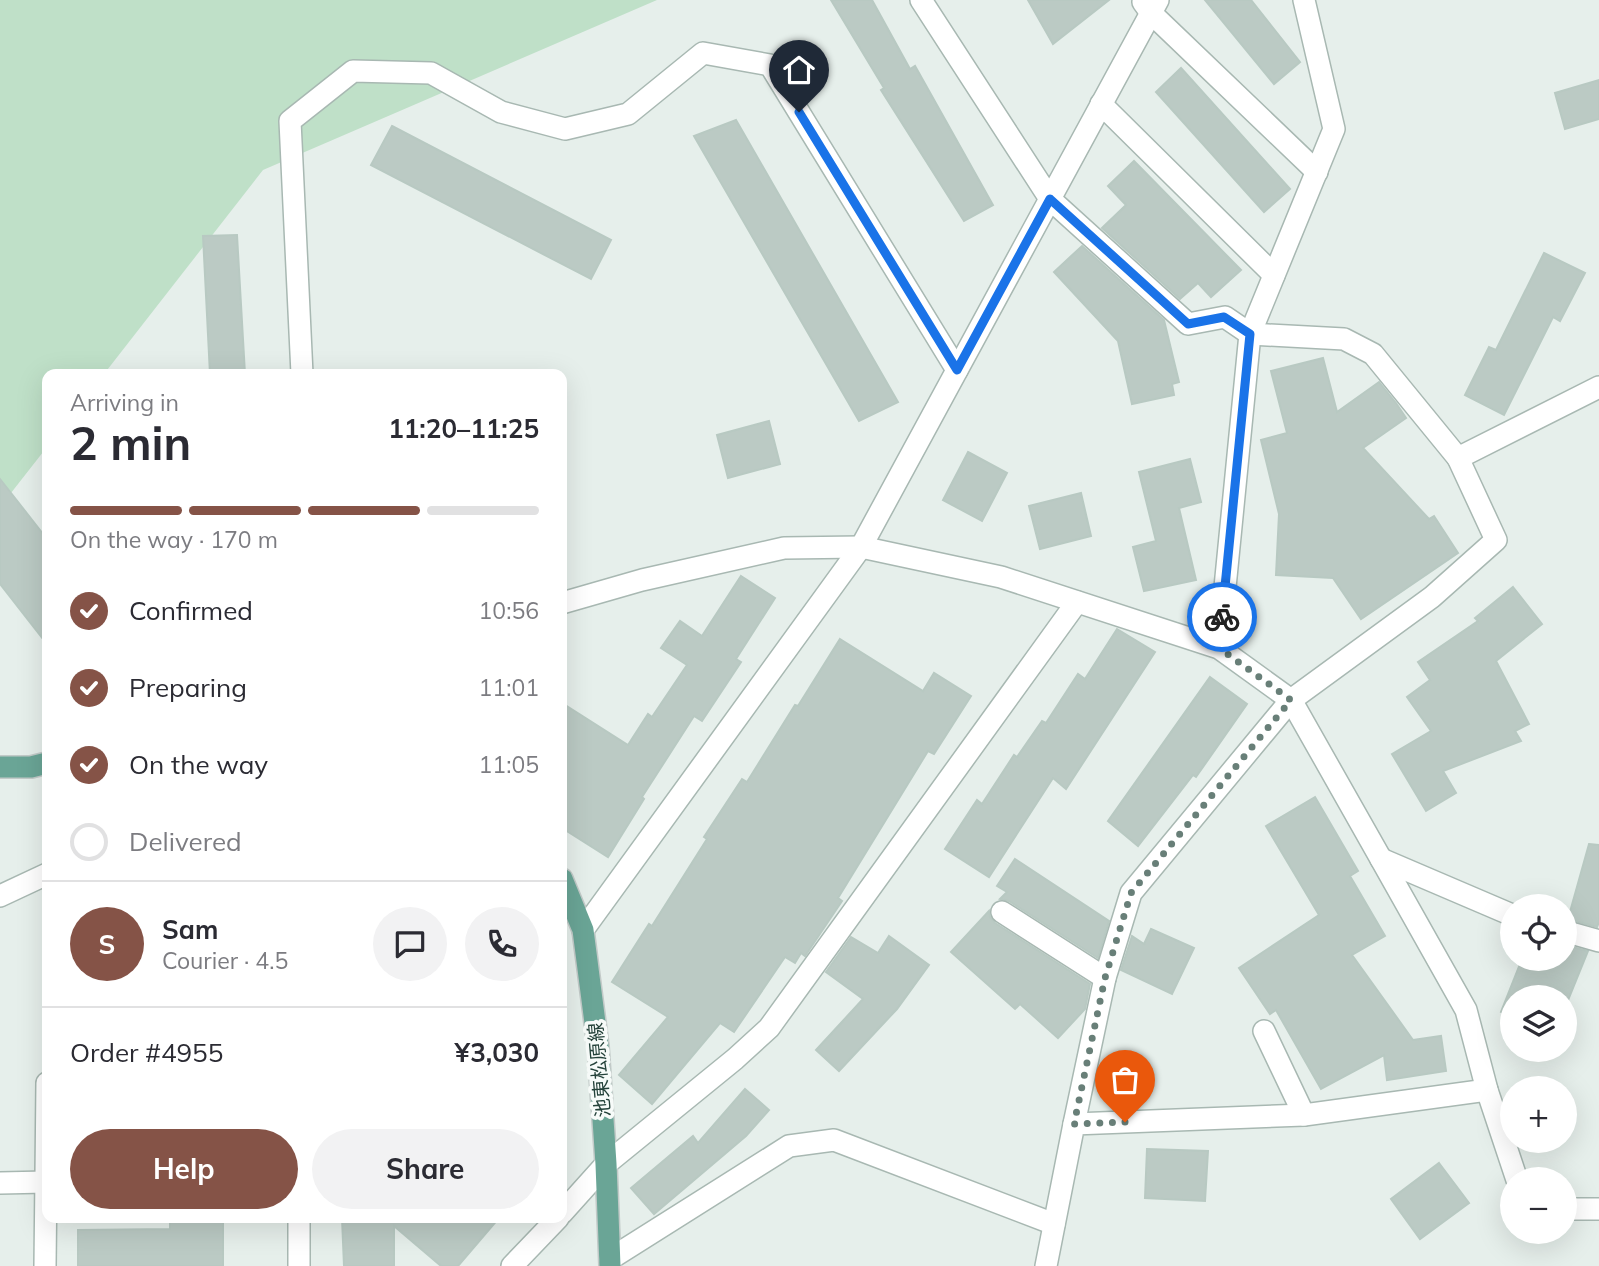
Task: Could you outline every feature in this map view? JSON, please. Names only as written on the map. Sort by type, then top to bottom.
[{"type":"main road","points":[[0,766],[31,767],[42,764]]},
{"type":"main road","name":"池東松原線","points":[[567,891],[583,930],[598,1046],[610,1262]]},
{"type":"street","points":[[921,0],[1050,199],[1188,324],[1224,317],[1250,334],[1345,339],[1373,354],[1458,458],[1496,540],[1433,597],[1291,700],[1131,893],[1105,978],[1046,1266]]},
{"type":"street","points":[[1219,648],[1250,334],[1334,129],[1304,0]]},
{"type":"street","points":[[583,930],[861,547],[1101,104],[1151,4],[1317,172]]},
{"type":"street","points":[[302,369],[290,121],[353,71],[431,74],[501,112],[565,129],[628,114],[703,53],[771,65],[957,370]]},
{"type":"street","points":[[1101,104],[1274,275]]},
{"type":"street","points":[[1458,458],[1599,387]]},
{"type":"street","points":[[567,602],[642,580],[784,548],[861,547],[1001,577],[1219,648],[1291,700],[1466,1010],[1513,1167]]},
{"type":"street","points":[[567,1207],[606,1164],[769,1028],[1077,602]]},
{"type":"street","points":[[1381,859],[1500,910]]},
{"type":"street","points":[[0,896],[42,876]]},
{"type":"street","points":[[1002,912],[1105,978]]},
{"type":"street","points":[[1577,934],[1599,941]]},
{"type":"street","points":[[1264,1031],[1304,1115]]},
{"type":"street","points":[[1074,1124],[1304,1115],[1488,1090]]},
{"type":"street","points":[[610,1262],[789,1146],[834,1140],[1054,1224]]},
{"type":"street","points":[[0,1183],[42,1182]]},
{"type":"street","points":[[1577,1209],[1599,1209]]},
{"type":"street","points":[[46,1223],[46,1266]]},
{"type":"street","points":[[299,1223],[299,1266]]},
{"type":"street","points":[[512,1266],[553,1223]]},
{"type":"green space","points":[[0,0],[657,0],[263,170],[108,369],[42,369],[42,453],[0,507]]},
{"type":"building","points":[[831,0],[872,0],[910,69],[915,66],[993,205],[964,221],[881,90],[884,88]]},
{"type":"building","points":[[1028,0],[1109,0],[1053,44]]},
{"type":"building","points":[[1205,0],[1251,0],[1300,62],[1274,84]]},
{"type":"building","points":[[1181,68],[1290,189],[1264,212],[1156,92]]},
{"type":"building","points":[[1599,80],[1599,119],[1565,129],[1555,93]]},
{"type":"building","points":[[736,120],[898,402],[859,421],[694,136]]},
{"type":"building","points":[[392,126],[611,240],[591,279],[371,165]]},
{"type":"building","points":[[1134,161],[1241,270],[1211,297],[1198,283],[1180,299],[1102,228],[1126,205],[1108,186]]},
{"type":"building","points":[[237,235],[245,369],[210,369],[203,236]]},
{"type":"building","points":[[1082,246],[1164,320],[1179,382],[1172,384],[1174,395],[1132,404],[1118,341],[1054,272]]},
{"type":"building","points":[[1544,253],[1585,273],[1560,321],[1553,317],[1504,415],[1465,395],[1489,347],[1496,350]]},
{"type":"building","points":[[1323,358],[1337,412],[1379,382],[1396,403],[1406,418],[1363,448],[1429,519],[1434,516],[1458,553],[1361,619],[1333,578],[1276,575],[1279,514],[1261,440],[1287,433],[1271,371]]},
{"type":"building","points":[[769,421],[780,464],[728,478],[717,435]]},
{"type":"building","points":[[968,452],[1007,473],[982,521],[943,500]]},
{"type":"building","points":[[1190,459],[1201,502],[1179,508],[1196,580],[1144,591],[1133,547],[1156,541],[1139,472]]},
{"type":"building","points":[[0,479],[42,533],[42,638],[0,584]]},
{"type":"building","points":[[1081,493],[1091,536],[1040,549],[1029,506]]},
{"type":"building","points":[[741,576],[775,598],[736,659],[741,662],[702,721],[694,716],[642,797],[644,799],[608,857],[567,831],[567,706],[628,745],[648,714],[652,717],[687,665],[661,648],[680,621],[702,636]]},
{"type":"building","points":[[1513,587],[1542,624],[1496,661],[1529,724],[1515,731],[1521,741],[1443,771],[1456,793],[1426,811],[1392,754],[1431,731],[1407,697],[1430,680],[1418,662],[1478,621],[1475,618]]},
{"type":"building","points":[[1117,629],[1155,652],[1066,789],[1053,778],[989,877],[945,849],[977,800],[982,804],[1014,755],[1017,757],[1042,721],[1046,723],[1078,674],[1085,679]]},
{"type":"building","points":[[840,639],[923,691],[934,673],[971,696],[934,754],[928,751],[838,898],[842,901],[805,956],[801,953],[795,963],[785,957],[734,1032],[720,1023],[652,1104],[619,1075],[668,1017],[612,982],[649,924],[652,926],[707,839],[704,837],[742,779],[747,782]]},
{"type":"building","points":[[1210,677],[1247,704],[1196,777],[1193,775],[1138,846],[1108,821]]},
{"type":"building","points":[[1315,797],[1358,871],[1350,876],[1385,936],[1352,955],[1413,1040],[1441,1036],[1446,1071],[1387,1080],[1384,1055],[1321,1089],[1276,1010],[1270,1014],[1239,968],[1319,915],[1266,826]]},
{"type":"building","points":[[1589,844],[1599,845],[1597,927],[1577,921],[1575,894]]},
{"type":"building","points":[[1015,859],[1109,921],[1098,958],[1009,901],[1000,899],[1007,892],[997,886]]},
{"type":"building","points":[[989,911],[995,923],[1090,984],[1085,1009],[1058,1038],[1020,1004],[1015,1009],[951,952]]},
{"type":"building","points":[[1151,929],[1194,948],[1172,994],[1121,970],[1132,936],[1144,944]]},
{"type":"building","points":[[889,936],[929,965],[897,1009],[839,1071],[816,1050],[863,999],[826,972],[851,937],[878,953]]},
{"type":"building","points":[[1577,948],[1588,951],[1574,985],[1512,985],[1517,971],[1577,971]]},
{"type":"building","points":[[745,1089],[769,1110],[746,1136],[654,1214],[631,1188],[693,1136],[698,1143]]},
{"type":"building","points":[[1147,1149],[1208,1151],[1205,1201],[1145,1198]]},
{"type":"building","points":[[1439,1163],[1469,1203],[1420,1239],[1391,1199]]},
{"type":"building","points":[[170,1223],[223,1223],[223,1266],[78,1266],[78,1230],[170,1229]]},
{"type":"building","points":[[342,1223],[495,1223],[458,1266],[441,1266],[394,1226],[394,1266],[344,1266]]},
{"type":"way so far","points":[[1125,1122],[1074,1124],[1105,978],[1131,893],[1291,700],[1219,648],[1222,617]]},
{"type":"route","points":[[799,112],[957,370],[1050,199],[1188,324],[1224,317],[1250,334],[1222,617]]}]
